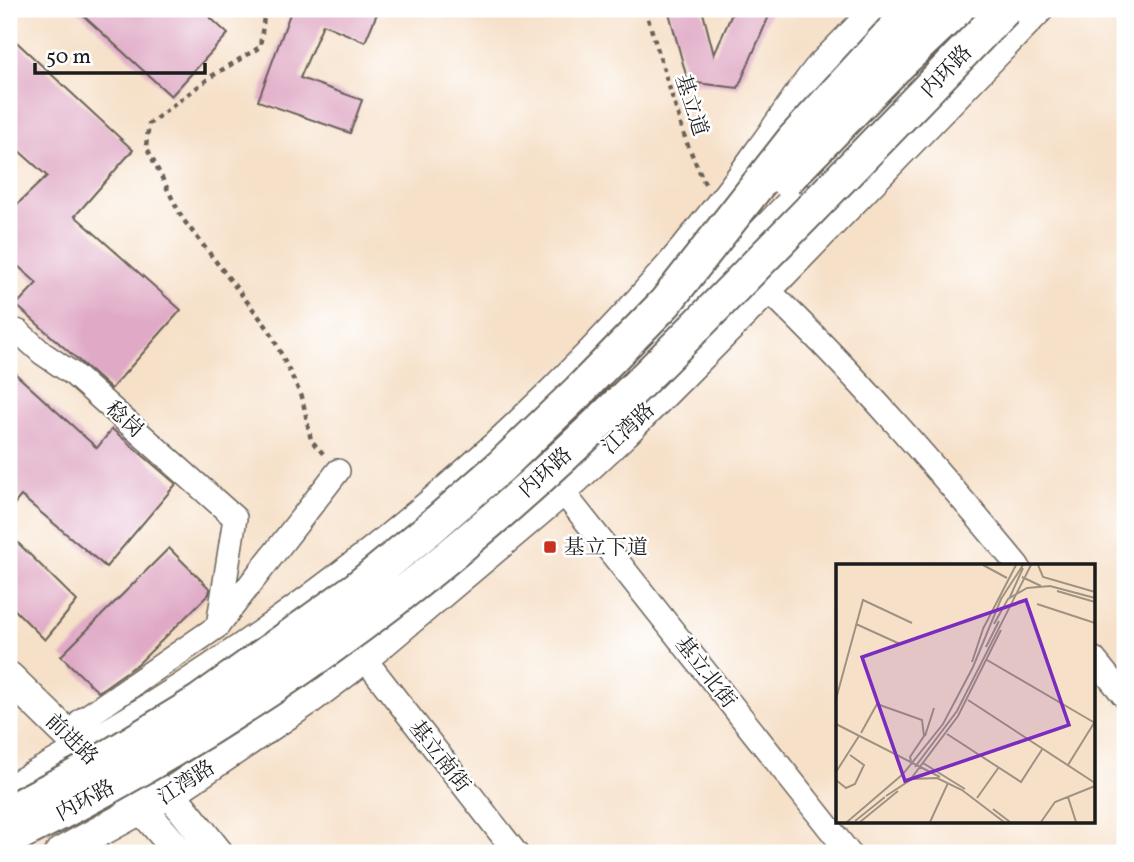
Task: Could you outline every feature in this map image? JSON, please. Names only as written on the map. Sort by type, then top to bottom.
[{"type":"highway","name":"内环路","points":[[9,811],[87,769],[200,701],[356,589],[500,467],[665,303],[793,140],[913,9]]},
{"type":"highway","points":[[665,303],[894,68],[957,9]]},
{"type":"highway","name":"内环路","points":[[9,839],[85,802],[262,695],[405,591],[473,536],[639,386],[1005,9]]},
{"type":"main road","name":"江湾路","points":[[9,820],[107,772],[242,689],[368,599],[473,514],[598,401],[735,262],[820,68],[877,9]]},
{"type":"main road","points":[[735,262],[982,9]]},
{"type":"main road","name":"江湾路","points":[[60,853],[268,728],[364,658],[562,491],[625,432],[767,289],[1038,9]]},
{"type":"main road","points":[[9,790],[138,718],[248,646],[404,527],[470,470],[578,366],[650,289],[716,209],[820,68]]},
{"type":"main road","points":[[153,796],[166,766],[261,706],[332,655],[346,640],[368,599]]},
{"type":"main road","name":"前进路","points":[[9,677],[107,772],[153,796],[218,853]]},
{"type":"main road","name":"前进路","points":[[153,796],[180,853]]},
{"type":"street","points":[[767,289],[802,322],[1016,564]]},
{"type":"street","name":"稔岗","points":[[9,328],[19,332],[42,353],[73,374],[235,518],[218,626]]},
{"type":"street","points":[[83,750],[82,720],[218,626],[338,471]]},
{"type":"street","name":"基立北街","points":[[562,491],[849,853]]},
{"type":"street","name":"基立南街","points":[[364,658],[516,853]]},
{"type":"street","points":[[1096,661],[1125,697]]},
{"type":"path","points":[[265,9],[260,47],[212,76],[149,124],[146,146],[182,218],[270,331],[302,397],[312,440],[338,471]]},
{"type":"path","name":"基立道","points":[[645,9],[686,141],[716,209]]},
{"type":"building","points":[[76,9],[201,9],[228,34],[171,96]]},
{"type":"building","points":[[286,9],[379,9],[365,42],[323,24],[300,78],[362,100],[350,133],[258,101],[291,11]]},
{"type":"building","points":[[668,9],[702,9],[714,55],[734,9],[772,9],[738,88],[688,82]]},
{"type":"building","points":[[9,35],[133,150],[75,216],[181,310],[111,389],[16,305],[37,283],[9,258],[9,212],[47,176],[9,142]]},
{"type":"building","points":[[9,368],[97,448],[112,429],[176,484],[106,567],[21,496],[9,510]]},
{"type":"building","points":[[9,534],[77,601],[45,640],[9,604]]},
{"type":"building","points":[[169,548],[210,589],[209,594],[139,663],[98,692],[61,656]]},
{"type":"place","name":"基立下道","points":[[550,547]]}]
